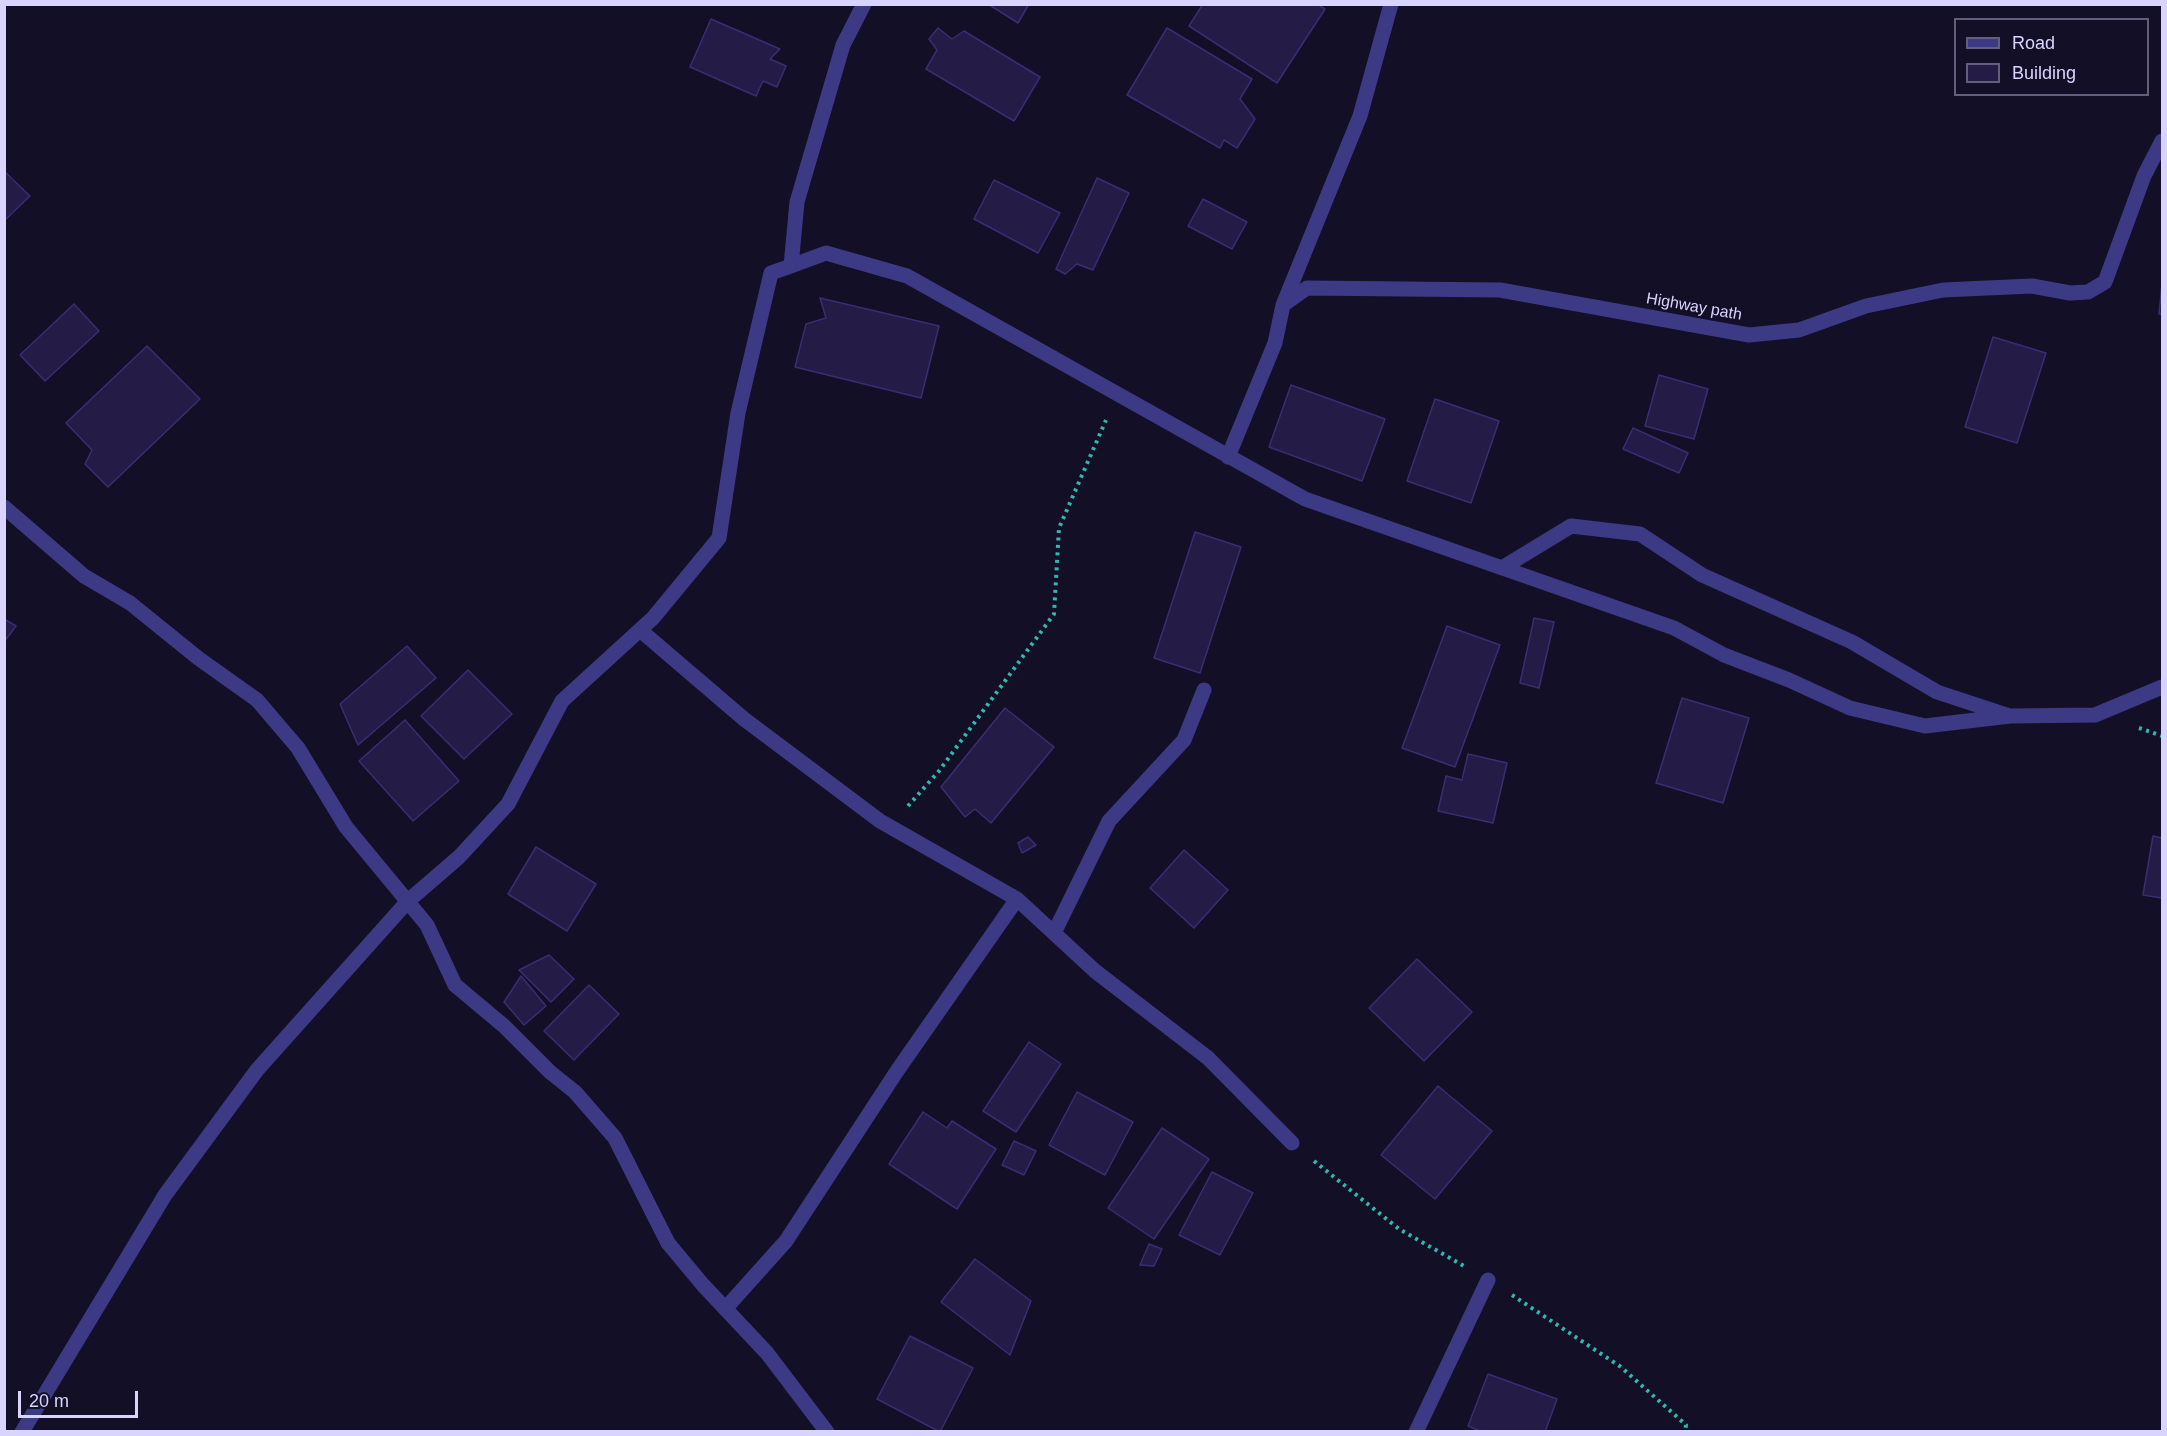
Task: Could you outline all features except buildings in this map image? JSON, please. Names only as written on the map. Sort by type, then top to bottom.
[{"type":"street","points":[[790,266],[800,191],[843,45],[864,4]]},
{"type":"street","points":[[1228,457],[1275,344],[1283,305],[1360,116],[1391,4]]},
{"type":"street","name":"Highway path","points":[[1283,305],[1307,288],[1500,290],[1749,336],[1799,330],[1866,306],[1943,290],[2032,286],[2070,293],[2088,292],[2105,282],[2144,176],[2163,141]]},
{"type":"street","points":[[22,1431],[165,1195],[257,1070],[408,901],[459,857],[508,804],[562,701],[653,618],[719,538],[738,413],[771,273],[826,253],[908,276],[1305,499],[1674,628],[1724,655],[1789,680],[1850,708],[1925,726],[2010,716],[2096,715],[2163,687]]},
{"type":"street","points":[[4,507],[84,576],[130,603],[198,658],[257,700],[298,748],[346,827],[427,925],[454,985],[504,1026],[550,1072],[575,1092],[615,1138],[668,1243],[767,1353],[827,1431]]},
{"type":"street","points":[[1502,568],[1571,526],[1640,534],[1702,575],[1852,642],[1937,692],[2010,716]]},
{"type":"street","points":[[640,630],[744,719],[889,826],[1017,899],[1095,971],[1208,1058],[1292,1143]]},
{"type":"street","points":[[1054,933],[1109,821],[1184,740],[1204,690]]},
{"type":"street","points":[[725,1309],[786,1241],[897,1071],[1017,899]]},
{"type":"street","points":[[1416,1431],[1488,1280]]},
{"type":"path","points":[[889,826],[939,771],[1054,614],[1059,528],[1100,431],[1120,395]]}]
